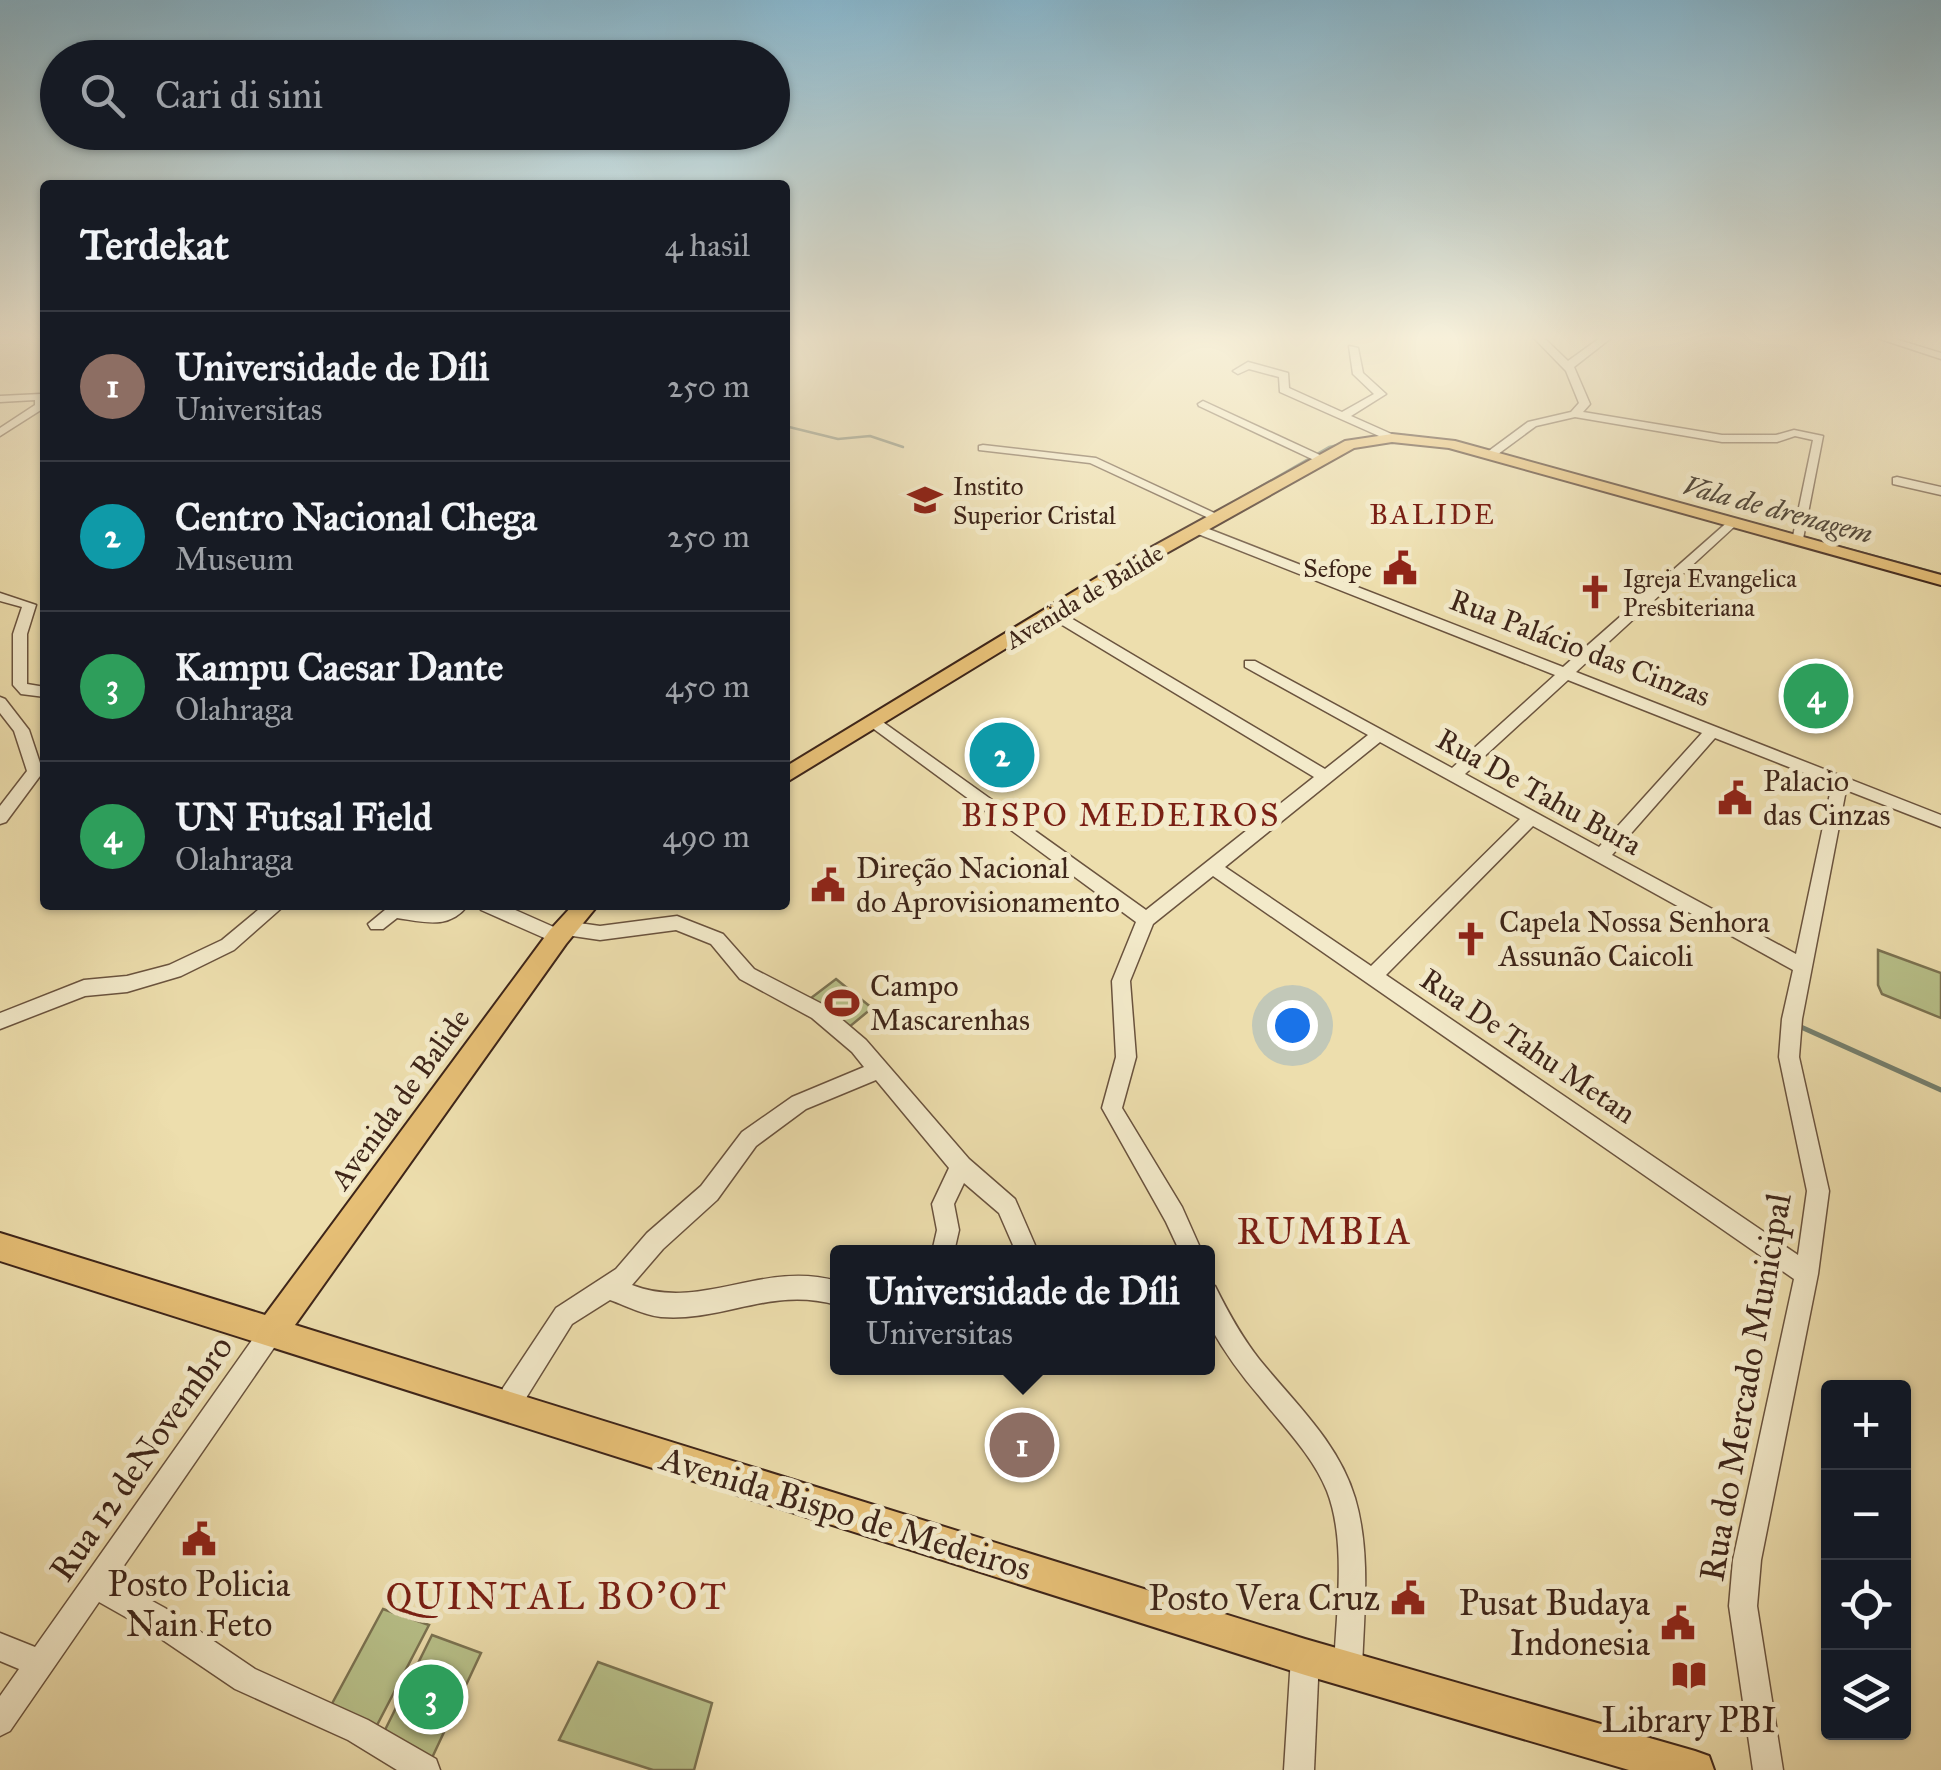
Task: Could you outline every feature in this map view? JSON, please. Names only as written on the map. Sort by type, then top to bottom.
[{"type":"main road","name":"Avenida de Balide","points":[[790,773],[1312,455],[1387,435],[1493,452],[1731,523],[1800,535],[1941,580]]},
{"type":"main road","name":"Avenida de Balide","points":[[270,1334],[562,932],[582,910]]},
{"type":"main road","name":"Avenida Bispo de Medeiros","points":[[0,1248],[1306,1657],[1695,1770]]},
{"type":"street","points":[[0,433],[23,418]]},
{"type":"street","points":[[1232,418],[1312,455]]},
{"type":"street","points":[[1350,418],[1387,435]]},
{"type":"street","points":[[1493,452],[1532,424],[1560,418]]},
{"type":"street","points":[[1592,418],[1637,427],[1743,439],[1778,441],[1794,432],[1820,438],[1800,535]]},
{"type":"street","name":"Rua Palácio das Cinzas","points":[[982,448],[1092,460],[1209,519],[1567,672],[1941,821]]},
{"type":"street","points":[[1897,480],[1941,491]]},
{"type":"street","points":[[1453,776],[1731,523]]},
{"type":"street","points":[[0,598],[29,604],[20,634],[20,684],[26,690],[40,691]]},
{"type":"street","points":[[1054,614],[1324,776]]},
{"type":"street","name":"Rua De Tahu Bura","points":[[1250,664],[1804,967]]},
{"type":"street","points":[[0,702],[40,766],[0,818]]},
{"type":"street","points":[[875,724],[1146,920]]},
{"type":"street","points":[[1600,858],[1713,730]]},
{"type":"street","points":[[1189,1245],[1177,1212],[1126,1140],[1112,1108],[1126,1056],[1121,981],[1146,920],[1377,736]]},
{"type":"street","name":"Rua do Mercado Municipal","points":[[1768,1770],[1743,1606],[1747,1560],[1807,1274],[1818,1191],[1790,1057],[1840,782]]},
{"type":"street","points":[[1374,976],[1531,818]]},
{"type":"street","name":"Rua De Tahu Metan","points":[[1214,868],[1807,1274]]},
{"type":"street","points":[[0,1021],[84,988],[127,984],[174,971],[228,945],[270,910]]},
{"type":"street","points":[[377,924],[394,911],[442,917],[451,910]]},
{"type":"street","points":[[501,910],[562,932],[600,933],[677,923],[717,939],[747,974],[819,1012],[881,1069],[961,1166],[1007,1206],[1024,1245]]},
{"type":"street","points":[[512,1396],[564,1316],[610,1288],[709,1193],[724,1169],[773,1118],[881,1069]]},
{"type":"street","points":[[945,1245],[948,1230],[943,1204],[961,1166]]},
{"type":"street","points":[[610,1288],[661,1306],[774,1287],[830,1290]]},
{"type":"street","points":[[1215,1332],[1336,1480],[1351,1549],[1348,1668]]},
{"type":"street","name":"Rua 12 deNovembro","points":[[0,1721],[270,1334]]},
{"type":"street","points":[[94,1584],[155,1618],[245,1679],[358,1730],[424,1770]]},
{"type":"street","points":[[0,1647],[40,1663]]},
{"type":"street","points":[[1298,1770],[1306,1657]]},
{"type":"green space","points":[[1804,678],[1839,690],[1830,714],[1794,702]]},
{"type":"green space","points":[[1878,950],[1941,973],[1941,1018],[1882,994],[1878,985]]},
{"type":"green space","name":"Campo Mascarenhas","points":[[836,979],[872,1008],[848,1028],[811,998]]},
{"type":"green space","points":[[383,1609],[429,1625],[375,1729],[328,1711]]},
{"type":"green space","points":[[432,1635],[481,1653],[431,1760],[380,1740]]},
{"type":"green space","points":[[598,1662],[712,1703],[694,1770],[653,1770],[559,1740]]},
{"type":"waterway","points":[[790,427],[838,439],[870,436],[903,447]]},
{"type":"waterway","name":"Vala de drenagem","points":[[1404,435],[1444,440]]},
{"type":"waterway","name":"Vala de drenagem","points":[[1239,499],[1329,447],[1379,436]]},
{"type":"waterway","name":"Vala de drenagem","points":[[1665,499],[1941,574]]},
{"type":"waterway","points":[[1801,1027],[1941,1090]]},
{"type":"place","name":"Instito Superior Cristal","points":[[925,500]]},
{"type":"place","name":"Sefope","points":[[1400,568]]},
{"type":"place","name":"Igreja Evangelica Presbiteriana","points":[[1595,592]]},
{"type":"place","name":"UN Futsal Field","points":[[1816,696]]},
{"type":"place","name":"Centro Nacional Chega","points":[[1002,755]]},
{"type":"place","name":"Palacio das Cinzas","points":[[1735,798]]},
{"type":"place","name":"Direção Nacional do Aprovisionamento","points":[[828,885]]},
{"type":"place","name":"Capela Nossa Senhora Assunão Caicoli","points":[[1471,939]]},
{"type":"place","name":"Campo Mascarenhas","points":[[842,1003]]},
{"type":"place","name":"Universidade de Díli","points":[[1022,1445]]},
{"type":"place","name":"Posto Policia Nain Feto","points":[[199,1539]]},
{"type":"place","name":"Posto Vera Cruz","points":[[1408,1598]]},
{"type":"place","name":"Pusat Budaya Indonesia","points":[[1678,1623]]},
{"type":"place","name":"Library PBI","points":[[1689,1675]]},
{"type":"place","name":"Kampu Caesar Dante","points":[[431,1697]]},
{"type":"district","name":"BALIDE","points":[[1433,514]]},
{"type":"district","name":"BISPO MEDEIROS","points":[[1121,815]]},
{"type":"district","name":"RUMBIA","points":[[1325,1231]]},
{"type":"district","name":"QUINTAL BO'OT","points":[[557,1596]]}]
